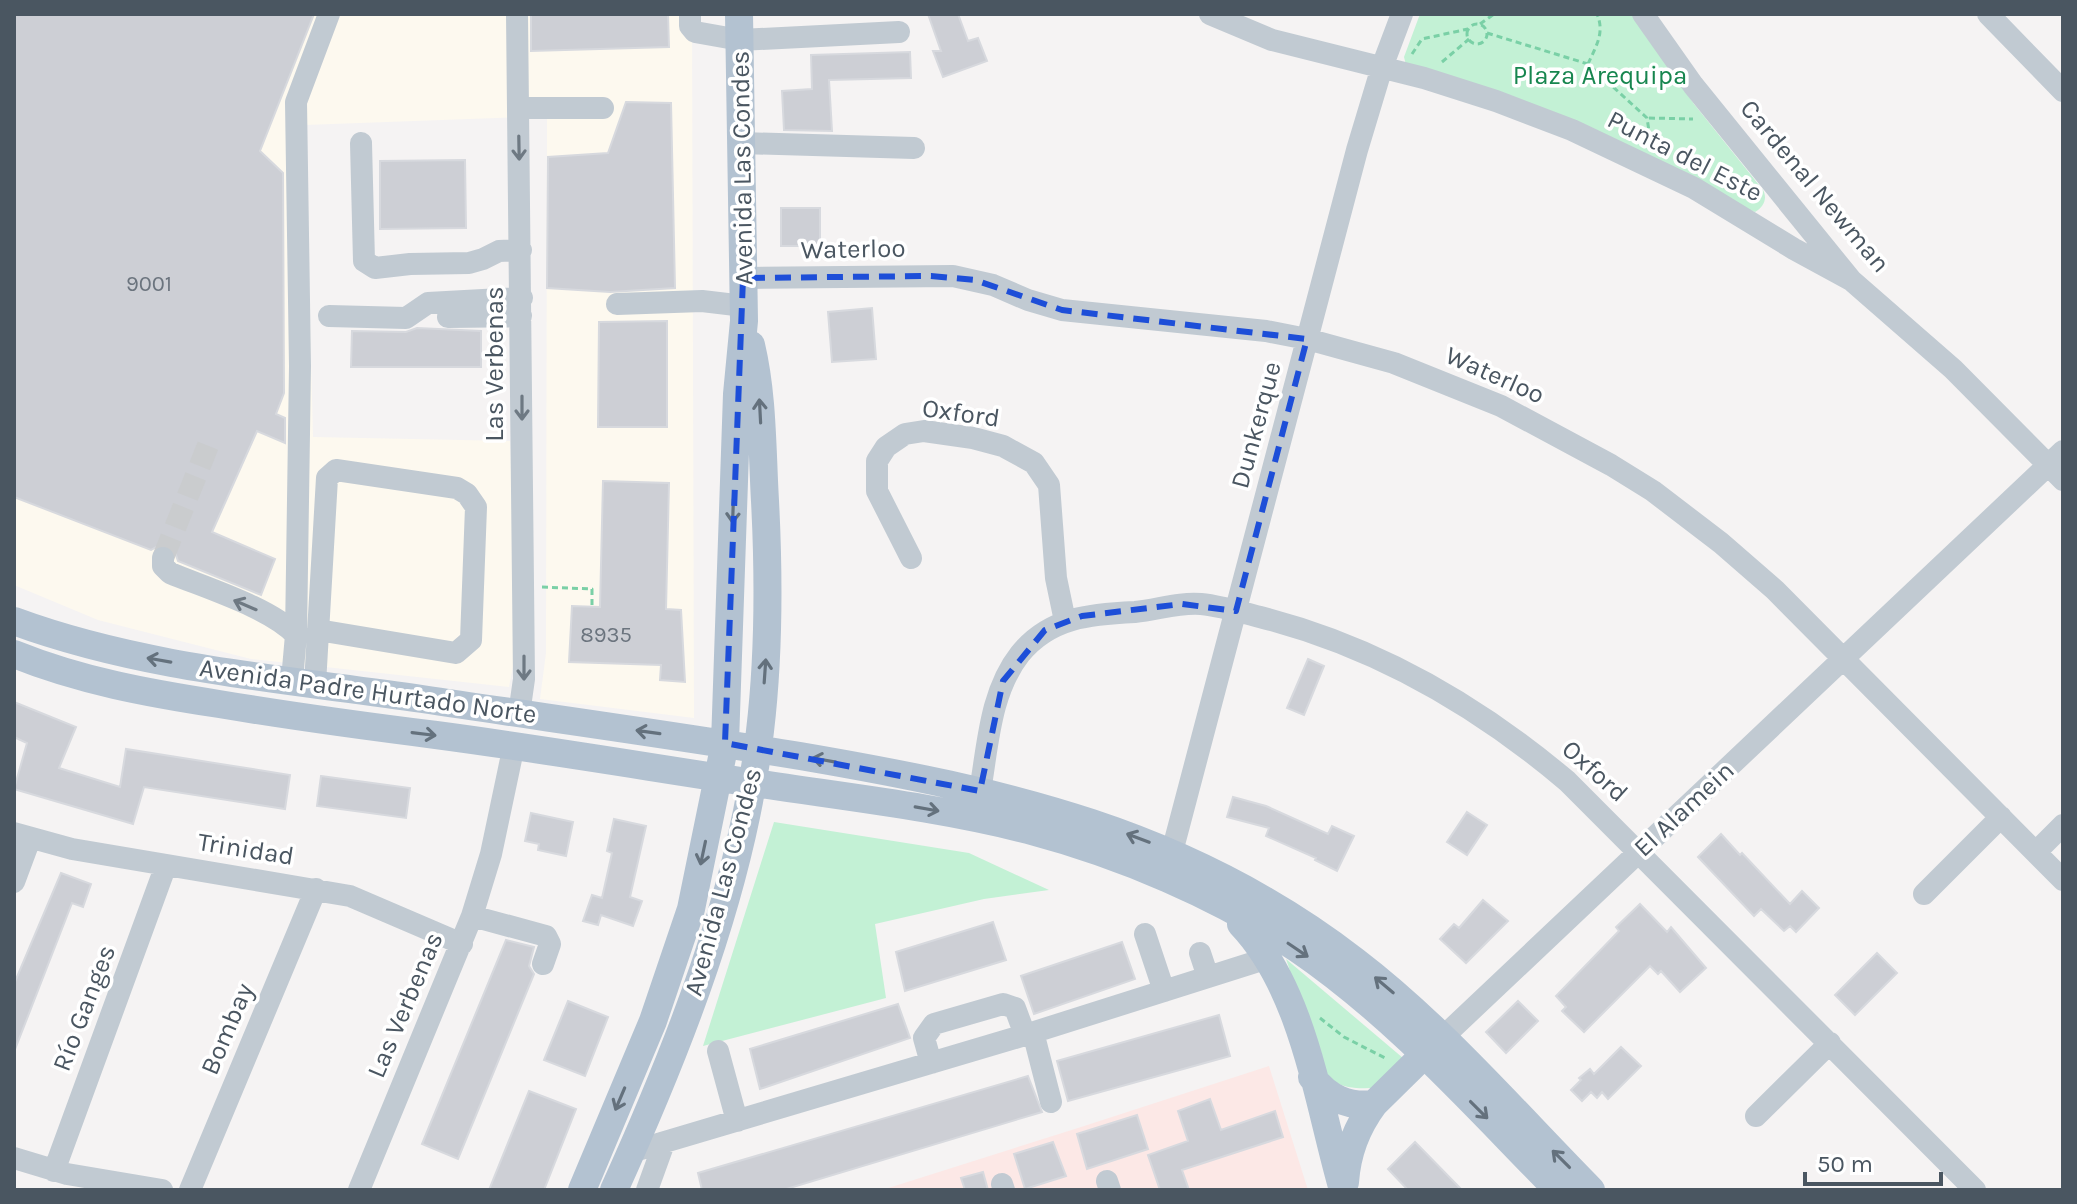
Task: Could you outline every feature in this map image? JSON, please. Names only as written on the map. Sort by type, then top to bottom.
[{"type":"main road","name":"Avenida Las Condes","points":[[582,1190],[653,1021],[691,909],[725,743],[737,394],[744,302],[740,27]]},
{"type":"main road","name":"Avenida Las Condes","points":[[614,1190],[665,1072],[709,947],[745,819],[758,749],[767,645],[767,538],[759,391],[744,302]]},
{"type":"main road","name":"Avenida Padre Hurtado Norte","points":[[14,621],[66,639],[130,655],[725,743],[882,770],[980,791],[1091,821],[1172,852],[1247,890],[1318,934],[1388,988],[1433,1046]]},
{"type":"main road","name":"Avenida Padre Hurtado Norte","points":[[14,654],[103,684],[254,710],[514,745],[904,805],[1025,829],[1122,860],[1219,905]]},
{"type":"main road","points":[[254,710],[304,682]]},
{"type":"main road","points":[[1219,905],[1253,936],[1289,1000],[1344,1190]]},
{"type":"main road","points":[[1219,905],[1293,946],[1374,1007],[1433,1046],[1591,1190]]},
{"type":"main road","points":[[1433,1046],[1558,1190]]},
{"type":"main road","name":"El Alamein","points":[[1344,1190],[1352,1141],[1374,1104],[1433,1046]]},
{"type":"main road","points":[[1312,1077],[1334,1098],[1353,1104],[1374,1104]]},
{"type":"street","points":[[307,632],[296,102],[329,14]]},
{"type":"street","name":"Las Verbenas","points":[[517,14],[524,679],[519,714]]},
{"type":"street","points":[[690,14],[690,26],[695,32],[740,27],[899,32]]},
{"type":"street","name":"Punta del Este","points":[[1210,14],[1272,40],[1403,72],[1535,115],[1655,168],[1851,280]]},
{"type":"street","name":"Dunkerque","points":[[1172,852],[1307,339],[1403,72],[1402,14]]},
{"type":"street","name":"Cardenal Newman","points":[[1643,14],[1721,119],[1851,280],[2058,466]]},
{"type":"street","points":[[1988,14],[2063,91]]},
{"type":"street","points":[[518,108],[603,108]]},
{"type":"street","points":[[361,143],[364,261],[367,266],[469,263],[499,251],[521,250]]},
{"type":"street","points":[[742,143],[914,148]]},
{"type":"street","name":"Waterloo","points":[[617,304],[744,302],[953,276],[993,285],[1062,310],[1266,331],[1307,339],[1394,363],[1468,391],[1611,465],[1653,491],[1721,543],[1775,590],[2063,880]]},
{"type":"street","points":[[329,316],[406,318],[428,303],[522,307]]},
{"type":"street","points":[[448,317],[522,307]]},
{"type":"street","name":"Oxford","points":[[911,558],[877,491],[877,461],[886,447],[905,434],[924,431],[1003,446],[1034,463],[1049,485],[1056,578],[1065,621]]},
{"type":"street","name":"El Alamein","points":[[1433,1046],[1843,658],[2058,466]]},
{"type":"street","points":[[163,558],[163,566],[170,573],[307,632],[456,653],[471,640],[476,507],[467,494],[457,488],[336,470],[331,473],[327,478],[307,632],[304,682]]},
{"type":"street","name":"Oxford","points":[[980,791],[995,705],[1003,681],[1034,639],[1065,621],[1093,614],[1139,612],[1192,604],[1275,621],[1351,647],[1461,703],[1533,753],[1567,781],[1975,1190]]},
{"type":"street","name":"Las Verbenas","points":[[359,1190],[472,916],[491,854],[514,745]]},
{"type":"street","points":[[1924,894],[2001,817]]},
{"type":"street","points":[[2036,852],[2063,825]]},
{"type":"street","points":[[14,882],[22,836]]},
{"type":"street","name":"Trinidad","points":[[22,836],[72,849],[350,896],[462,944]]},
{"type":"street","name":"Río Ganges","points":[[54,1171],[166,865]]},
{"type":"street","name":"Bombay","points":[[190,1190],[316,889]]},
{"type":"street","points":[[472,916],[546,936],[550,944],[543,964]]},
{"type":"street","points":[[1145,934],[1164,991]]},
{"type":"street","points":[[1200,953],[1208,977]]},
{"type":"street","points":[[631,1152],[1268,958]]},
{"type":"street","points":[[931,1063],[924,1038],[934,1024],[1003,1004],[1015,1008],[1029,1033],[1051,1102]]},
{"type":"street","points":[[1756,1116],[1830,1043]]},
{"type":"street","points":[[718,1051],[737,1121]]},
{"type":"street","points":[[647,1190],[664,1143]]},
{"type":"street","points":[[14,1158],[54,1171],[162,1190]]},
{"type":"path","points":[[1480,24],[1494,14]]},
{"type":"path","points":[[1588,64],[1601,37],[1602,26],[1597,14]]},
{"type":"path","points":[[1403,72],[1419,40],[1468,29],[1473,24],[1485,27],[1485,39],[1474,43],[1469,39],[1468,29]]},
{"type":"path","points":[[1487,33],[1588,64],[1647,118],[1655,168]]},
{"type":"path","points":[[1403,72],[1469,39]]},
{"type":"path","points":[[1647,118],[1721,119]]},
{"type":"path","points":[[523,586],[592,589],[592,607]]},
{"type":"path","points":[[1312,1016],[1385,1058]]},
{"type":"highlighted area","points":[[931,276],[975,280],[1062,310],[1307,339],[1236,611],[1182,604],[1082,616],[1045,630],[1003,681],[980,791],[725,743],[743,278]]},
{"type":"shaded area","points":[[14,14],[692,14],[694,718],[540,699],[546,653],[547,116],[305,125],[313,437],[510,441],[517,646],[509,687],[251,659],[98,620],[14,585]]},
{"type":"shaded area","points":[[1269,1066],[1308,1190],[882,1190],[1078,1128]]},
{"type":"green space","name":"Plaza Arequipa","points":[[1420,14],[1632,14],[1694,104],[1763,190],[1765,200],[1762,206],[1755,212],[1406,65],[1404,57]]},
{"type":"green space","points":[[774,822],[969,853],[1049,890],[984,899],[875,924],[886,998],[703,1046]]},
{"type":"green space","points":[[1286,959],[1403,1058],[1378,1088],[1344,1086],[1322,1070],[1307,1041]]},
{"type":"building","points":[[14,14],[314,14],[260,151],[283,173],[284,393],[276,414],[285,418],[285,443],[257,431],[212,532],[275,559],[261,595],[178,561],[169,546],[162,544],[151,550],[14,497]]},
{"type":"building","points":[[531,14],[668,14],[669,47],[531,51]]},
{"type":"building","points":[[928,14],[958,14],[968,41],[978,38],[987,61],[943,77],[933,51],[941,51]]},
{"type":"building","points":[[910,52],[911,78],[829,80],[832,131],[784,130],[782,91],[812,89],[811,55]]},
{"type":"building","points":[[626,102],[671,103],[675,288],[610,292],[547,288],[548,157],[608,153]]},
{"type":"building","points":[[465,160],[466,228],[380,229],[380,161]]},
{"type":"building","points":[[781,208],[820,208],[820,246],[781,246]]},
{"type":"building","points":[[872,308],[876,359],[832,362],[828,312]]},
{"type":"building","points":[[667,321],[667,427],[598,427],[599,322]]},
{"type":"building","points":[[417,328],[481,331],[481,367],[351,367],[352,331],[406,332]]},
{"type":"building","points":[[603,481],[669,483],[666,609],[681,610],[685,682],[660,680],[661,665],[569,662],[572,606],[600,607]]},
{"type":"building","points":[[1308,659],[1324,666],[1304,715],[1287,708]]},
{"type":"building","points":[[14,702],[76,727],[59,768],[120,787],[126,749],[290,775],[285,809],[144,787],[133,824],[14,789],[27,743],[14,737]]},
{"type":"building","points":[[321,776],[410,788],[406,818],[317,806]]},
{"type":"building","points":[[1233,797],[1266,806],[1328,834],[1332,826],[1354,836],[1337,871],[1266,836],[1269,828],[1227,817]]},
{"type":"building","points":[[1467,812],[1487,825],[1467,855],[1447,842]]},
{"type":"building","points":[[531,813],[573,822],[566,856],[538,850],[539,844],[525,841]]},
{"type":"building","points":[[614,819],[646,826],[630,897],[642,901],[633,926],[601,915],[598,925],[583,921],[592,895],[602,898],[612,853],[607,851]]},
{"type":"building","points":[[1721,834],[1790,904],[1802,891],[1819,908],[1796,932],[1790,926],[1784,931],[1761,909],[1754,916],[1698,857]]},
{"type":"building","points":[[61,873],[91,884],[83,907],[72,903],[14,1052],[14,984]]},
{"type":"building","points":[[1483,900],[1508,921],[1466,963],[1440,939],[1454,924],[1459,928]]},
{"type":"building","points":[[1640,904],[1667,932],[1671,927],[1706,968],[1680,992],[1661,971],[1658,974],[1650,966],[1584,1032],[1562,1011],[1566,1007],[1556,996],[1619,931],[1616,927]]},
{"type":"building","points":[[993,922],[1006,960],[905,991],[896,952]]},
{"type":"building","points":[[506,940],[534,947],[529,966],[534,974],[458,1159],[422,1144]]},
{"type":"building","points":[[1122,942],[1135,979],[1034,1014],[1021,976]]},
{"type":"building","points":[[1877,953],[1897,973],[1855,1015],[1835,995]]},
{"type":"building","points":[[568,1001],[608,1017],[585,1076],[544,1060]]},
{"type":"building","points":[[1518,1001],[1538,1021],[1506,1053],[1486,1032]]},
{"type":"building","points":[[898,1004],[910,1038],[760,1089],[750,1049]]},
{"type":"building","points":[[1219,1015],[1230,1056],[1068,1101],[1057,1061]]},
{"type":"building","points":[[1621,1047],[1641,1066],[1608,1099],[1602,1092],[1597,1098],[1591,1092],[1582,1101],[1571,1090],[1581,1080],[1579,1078],[1590,1069],[1594,1074]]},
{"type":"building","points":[[1028,1076],[1042,1112],[783,1190],[702,1190],[698,1173]]},
{"type":"building","points":[[529,1091],[576,1109],[544,1190],[489,1190]]},
{"type":"building","points":[[1210,1099],[1221,1130],[1275,1111],[1283,1137],[1182,1170],[1189,1190],[1160,1190],[1148,1155],[1188,1141],[1178,1111]]},
{"type":"building","points":[[1137,1115],[1148,1149],[1087,1169],[1077,1134]]},
{"type":"building","points":[[1053,1142],[1066,1176],[1025,1189],[1014,1154]]},
{"type":"building","points":[[1415,1142],[1462,1190],[1408,1190],[1388,1169]]},
{"type":"building","points":[[983,1172],[988,1190],[965,1190],[961,1178]]},
{"type":"tunnel","points":[[163,558],[211,438]]}]
